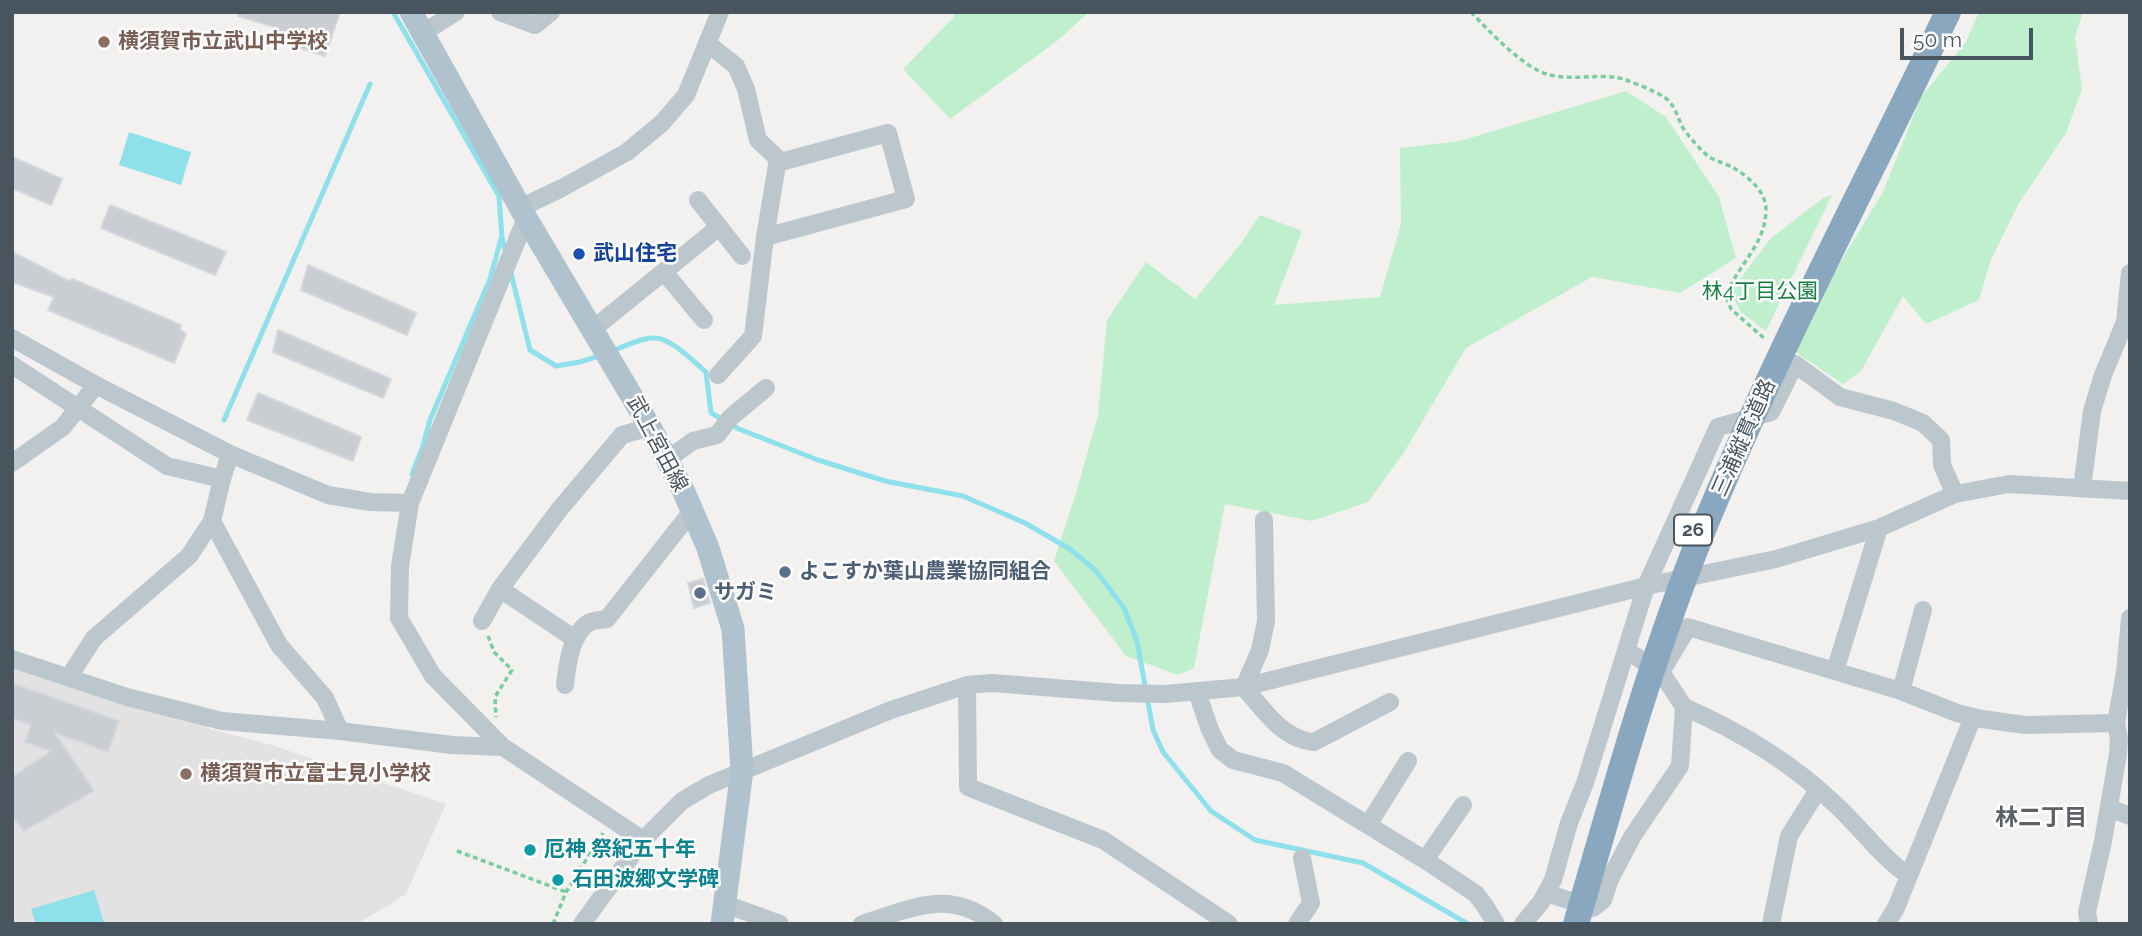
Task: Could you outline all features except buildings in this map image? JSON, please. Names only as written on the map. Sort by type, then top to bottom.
[{"type":"highway","name":"三浦縦貫道路","points":[[1577,924],[1618,778],[1700,537],[1871,156],[1932,12]]},
{"type":"highway","name":"三浦縦貫道路","points":[[1566,924],[1640,672],[1677,570],[1762,371],[1871,156],[1910,94],[1948,12]]},
{"type":"main road","name":"武上宮田線","points":[[411,12],[523,213],[650,427],[708,548],[733,629],[742,770],[723,914]]},
{"type":"street","points":[[423,33],[456,12]]},
{"type":"street","points":[[500,12],[534,25],[551,12]]},
{"type":"street","points":[[643,840],[500,745],[433,676],[399,618],[400,566],[410,503],[523,213],[627,152],[662,123],[686,95],[720,12]]},
{"type":"street","points":[[707,43],[736,66],[746,89],[758,139],[778,159],[765,237],[754,336],[718,375]]},
{"type":"street","points":[[765,237],[906,199],[888,133],[777,163]]},
{"type":"street","points":[[698,200],[742,256]]},
{"type":"street","points":[[602,345],[664,272],[719,227]]},
{"type":"street","points":[[664,272],[704,320]]},
{"type":"street","points":[[2082,488],[2092,411],[2103,374],[2125,322],[2130,272]]},
{"type":"street","points":[[12,338],[230,454],[328,495],[370,502],[410,503]]},
{"type":"street","points":[[1523,924],[1546,894],[1553,880],[1646,586],[1718,427],[1771,412],[1794,364],[1840,397],[1894,411],[1923,423],[1941,440],[1942,465],[1955,494]]},
{"type":"street","points":[[12,365],[167,466],[222,479]]},
{"type":"street","points":[[12,463],[63,427],[96,384]]},
{"type":"street","points":[[667,460],[693,441],[717,435],[730,418],[766,388]]},
{"type":"street","points":[[482,621],[499,589],[559,510],[622,435],[650,427]]},
{"type":"street","points":[[69,677],[94,638],[189,556],[212,521],[230,454]]},
{"type":"street","points":[[582,924],[643,840],[682,801],[742,770],[891,710],[967,685],[992,682],[1119,693],[1165,694],[1244,687],[1646,586],[1776,559],[1879,528],[1955,494],[2009,484],[2130,491]]},
{"type":"street","points":[[565,685],[575,639],[589,622],[607,619],[692,510]]},
{"type":"street","points":[[1244,687],[1260,650],[1266,621],[1264,520]]},
{"type":"street","points":[[212,521],[279,645],[325,698],[340,731]]},
{"type":"street","points":[[1835,671],[1879,528]]},
{"type":"street","points":[[499,589],[575,639]]},
{"type":"street","points":[[1901,691],[1923,610]]},
{"type":"street","points":[[2090,924],[2087,912],[2121,735],[2130,618]]},
{"type":"street","points":[[1661,672],[1688,627],[1901,691],[1957,713],[2025,725],[2121,735]]},
{"type":"street","points":[[1627,651],[1661,672],[1684,707],[1715,720],[1791,767],[1837,805],[1894,866],[1909,876]]},
{"type":"street","points":[[12,659],[127,697],[222,721],[340,731],[452,745],[500,745]]},
{"type":"street","points":[[967,685],[968,787],[1103,840],[1229,924]]},
{"type":"street","points":[[1244,687],[1286,732],[1301,741],[1314,742],[1390,702]]},
{"type":"street","points":[[1197,692],[1220,750],[1233,760],[1283,773],[1425,860],[1476,894],[1496,924]]},
{"type":"street","points":[[1546,894],[1593,908],[1603,901],[1610,879],[1632,837],[1680,766],[1684,707]]},
{"type":"street","points":[[1886,924],[1896,908],[1973,716]]},
{"type":"street","points":[[1368,825],[1408,761]]},
{"type":"street","points":[[1771,924],[1789,835],[1818,790]]},
{"type":"street","points":[[1425,860],[1463,805]]},
{"type":"street","points":[[2109,808],[2130,816]]},
{"type":"street","points":[[1297,924],[1311,903],[1302,858]]},
{"type":"street","points":[[862,924],[928,904],[949,903],[981,913],[994,924]]},
{"type":"street","points":[[723,914],[780,924]]},
{"type":"path","points":[[1471,12],[1503,44],[1548,75],[1617,77],[1664,97],[1675,109],[1684,130],[1706,156],[1733,168],[1759,190],[1765,197],[1764,229],[1755,249],[1730,285],[1726,297],[1731,309],[1768,341]]},
{"type":"path","points":[[482,621],[494,652],[512,670],[495,697],[500,745]]},
{"type":"path","points":[[553,924],[566,892],[611,819]]},
{"type":"path","points":[[457,851],[566,892]]},
{"type":"shaded area","name":"横須賀市立富士見小学校","points":[[12,669],[101,697],[184,715],[210,729],[272,745],[446,804],[406,894],[357,924],[12,924]]},
{"type":"green space","points":[[954,12],[1089,12],[1057,41],[950,119],[903,69],[953,18]]},
{"type":"green space","points":[[1979,12],[2083,12],[2075,37],[2082,89],[2066,133],[2019,203],[1990,262],[1979,300],[1926,324],[1903,296],[1861,371],[1843,384],[1794,351],[1823,291],[1883,192],[1921,97],[1966,42]]},
{"type":"green space","points":[[1626,91],[1666,117],[1719,197],[1736,258],[1680,293],[1592,277],[1466,348],[1403,454],[1368,502],[1312,521],[1225,504],[1194,668],[1178,675],[1126,656],[1054,561],[1098,415],[1107,320],[1146,262],[1195,299],[1239,246],[1260,215],[1302,231],[1274,305],[1380,297],[1401,224],[1400,148],[1460,141]]},
{"type":"green space","name":"林4丁目公園","points":[[1832,195],[1766,331],[1741,312],[1732,296],[1735,286],[1770,239],[1823,198]]},
{"type":"water","points":[[129,132],[191,152],[181,185],[119,165]]},
{"type":"water","points":[[94,890],[104,923],[36,924],[31,909]]},
{"type":"waterway","points":[[393,12],[499,196],[502,238],[506,253]]},
{"type":"waterway","points":[[224,420],[370,84]]},
{"type":"waterway","points":[[412,474],[430,420],[490,279],[501,239]]},
{"type":"waterway","points":[[510,269],[530,350],[556,366],[599,356]]},
{"type":"waterway","points":[[611,351],[650,338],[668,342],[706,372],[711,413],[739,429],[818,460],[885,481],[963,496],[1025,523],[1070,549],[1096,571],[1124,608],[1137,641],[1153,730],[1163,752],[1211,811],[1255,840],[1363,863],[1468,924]]},
{"type":"place","name":"横須賀市立武山中学校","points":[[104,42]]},
{"type":"place","name":"武山住宅","points":[[579,254]]},
{"type":"place","name":"よこすか葉山農業協同組合","points":[[785,572]]},
{"type":"place","name":"サガミ","points":[[700,593]]},
{"type":"place","name":"横須賀市立富士見小学校","points":[[186,774]]},
{"type":"place","name":"厄神 祭紀五十年","points":[[530,850]]},
{"type":"place","name":"石田波郷文学碑","points":[[558,880]]},
{"type":"district","name":"林二丁目","points":[[2041,818]]}]
